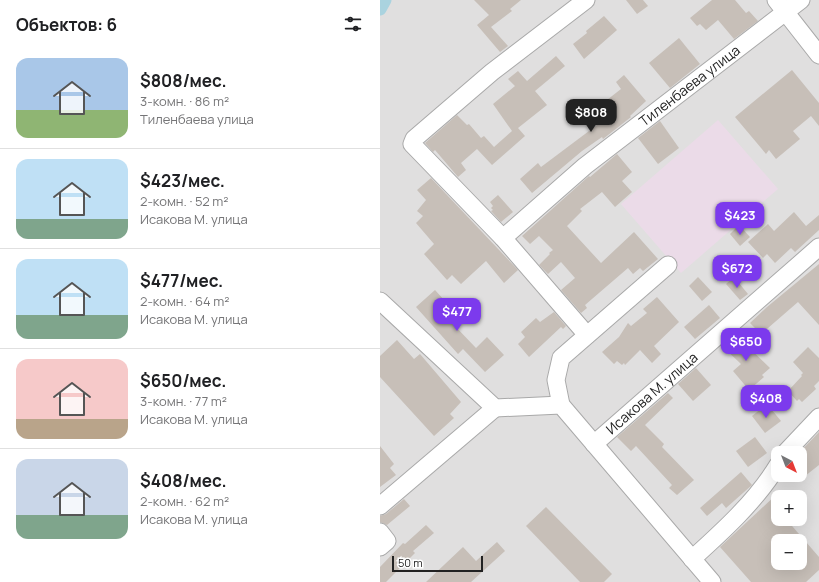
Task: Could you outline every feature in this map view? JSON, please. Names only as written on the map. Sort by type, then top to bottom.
[{"type":"street","points":[[586,0],[492,72],[414,139],[412,144],[503,238],[588,335]]},
{"type":"street","name":"Тиленбаева улица","points":[[503,238],[585,166],[781,6],[801,0]]},
{"type":"street","points":[[781,6],[819,55]]},
{"type":"street","name":"Исакова М. улица","points":[[594,444],[819,247]]},
{"type":"street","points":[[380,506],[494,408],[561,405],[556,380],[561,358],[668,265]]},
{"type":"street","points":[[381,305],[494,408]]},
{"type":"street","name":"Исакова М. улица","points":[[561,405],[712,582]]},
{"type":"street","points":[[792,446],[819,417]]},
{"type":"street","points":[[692,559],[729,524],[761,489],[771,475]]},
{"type":"street","points":[[380,532],[387,540],[380,547]]},
{"type":"shaded area","points":[[380,0],[819,0],[819,582],[380,582]]},
{"type":"shaded area","points":[[718,120],[778,189],[681,273],[621,204]]},
{"type":"building","points":[[474,0],[521,0],[510,9],[512,11],[491,27],[508,46],[500,52],[477,25],[489,15]]},
{"type":"building","points":[[626,0],[643,0],[648,6],[637,14]]},
{"type":"building","points":[[712,0],[735,0],[746,13],[749,11],[758,21],[734,39],[718,20],[706,30],[700,24],[697,26],[690,18]]},
{"type":"building","points":[[604,16],[617,30],[584,59],[573,44],[587,33],[586,31]]},
{"type":"building","points":[[679,38],[700,64],[670,88],[649,63]]},
{"type":"building","points":[[556,56],[565,66],[535,91],[547,105],[518,128],[525,136],[492,165],[477,149],[461,163],[466,170],[458,177],[435,150],[433,152],[425,143],[457,115],[467,125],[469,124],[481,138],[484,136],[494,147],[512,131],[493,104],[515,86],[508,79],[518,71],[527,81]]},
{"type":"building","points":[[792,70],[819,103],[819,126],[811,116],[793,131],[800,139],[776,159],[769,150],[766,154],[735,117]]},
{"type":"building","points":[[624,75],[646,101],[630,116],[631,117],[603,139],[602,137],[582,151],[532,193],[520,179],[538,163],[541,167],[605,119],[599,112],[601,110],[598,107],[621,89],[616,82]]},
{"type":"building","points":[[660,121],[679,148],[658,164],[638,138]]},
{"type":"building","points":[[617,154],[632,172],[622,181],[632,192],[615,207],[602,192],[580,209],[582,211],[567,226],[601,263],[634,232],[658,259],[643,271],[640,268],[633,274],[628,268],[585,305],[587,308],[581,313],[561,290],[575,278],[561,262],[548,274],[539,265],[553,250],[539,236],[530,244],[522,236],[589,176],[590,177]]},
{"type":"building","points":[[431,178],[518,270],[504,283],[486,261],[461,284],[452,275],[447,280],[424,254],[434,244],[416,223],[423,216],[417,211],[426,200],[417,190]]},
{"type":"building","points":[[498,195],[513,212],[501,222],[491,211],[493,210],[491,208],[493,206],[490,202]]},
{"type":"building","points":[[794,212],[806,226],[819,215],[819,230],[795,252],[791,248],[775,263],[767,254],[763,258],[748,242],[768,224],[774,231]]},
{"type":"building","points":[[739,225],[750,237],[740,246],[730,234]]},
{"type":"building","points":[[819,264],[819,325],[798,302],[761,334],[750,323]]},
{"type":"building","points":[[698,277],[712,292],[702,301],[689,286]]},
{"type":"building","points":[[734,277],[748,294],[740,300],[726,284]]},
{"type":"building","points":[[435,290],[455,312],[452,314],[457,320],[453,324],[476,348],[487,337],[504,355],[485,372],[463,349],[458,354],[416,307]]},
{"type":"building","points":[[657,297],[679,322],[654,346],[661,354],[652,363],[640,350],[625,365],[624,363],[622,365],[617,361],[614,364],[602,352],[619,337],[628,323],[631,326],[647,313],[643,309]]},
{"type":"building","points":[[709,305],[720,318],[695,339],[684,327]]},
{"type":"building","points":[[554,312],[566,326],[563,329],[561,327],[529,357],[518,344],[525,337],[521,332],[536,318],[540,322]]},
{"type":"building","points":[[735,334],[770,368],[762,375],[764,377],[749,390],[733,371],[741,364],[722,346]]},
{"type":"building","points":[[397,340],[414,359],[420,354],[461,402],[450,414],[454,418],[434,436],[380,377],[380,356]]},
{"type":"building","points":[[808,347],[819,358],[819,381],[814,386],[816,389],[802,402],[799,399],[797,401],[788,391],[803,373],[793,362]]},
{"type":"building","points":[[696,368],[711,385],[693,401],[678,384]]},
{"type":"building","points":[[668,393],[673,398],[645,425],[664,444],[662,447],[694,480],[677,495],[669,488],[672,485],[636,446],[631,451],[617,437]]},
{"type":"building","points":[[767,404],[781,421],[765,433],[752,416]]},
{"type":"building","points":[[819,432],[819,465],[807,474],[807,446],[806,446]]},
{"type":"building","points":[[755,437],[767,453],[748,467],[736,451]]},
{"type":"building","points":[[380,446],[394,464],[390,468],[396,475],[380,487]]},
{"type":"building","points":[[741,472],[752,485],[726,508],[722,503],[707,516],[700,508]]},
{"type":"building","points":[[404,499],[410,506],[387,525],[380,522],[380,516],[386,514]]},
{"type":"building","points":[[771,500],[771,526],[792,526],[799,534],[771,534],[771,570],[807,570],[807,543],[819,557],[819,570],[806,582],[751,582],[720,547]]},
{"type":"building","points":[[546,507],[612,574],[604,582],[580,582],[526,526]]},
{"type":"building","points":[[426,525],[434,533],[413,551],[415,553],[386,582],[380,582],[380,567],[403,543],[405,544]]},
{"type":"building","points":[[497,542],[505,551],[471,582],[426,582],[463,547],[476,561]]},
{"type":"waterway","points":[[380,9],[385,0]]}]
